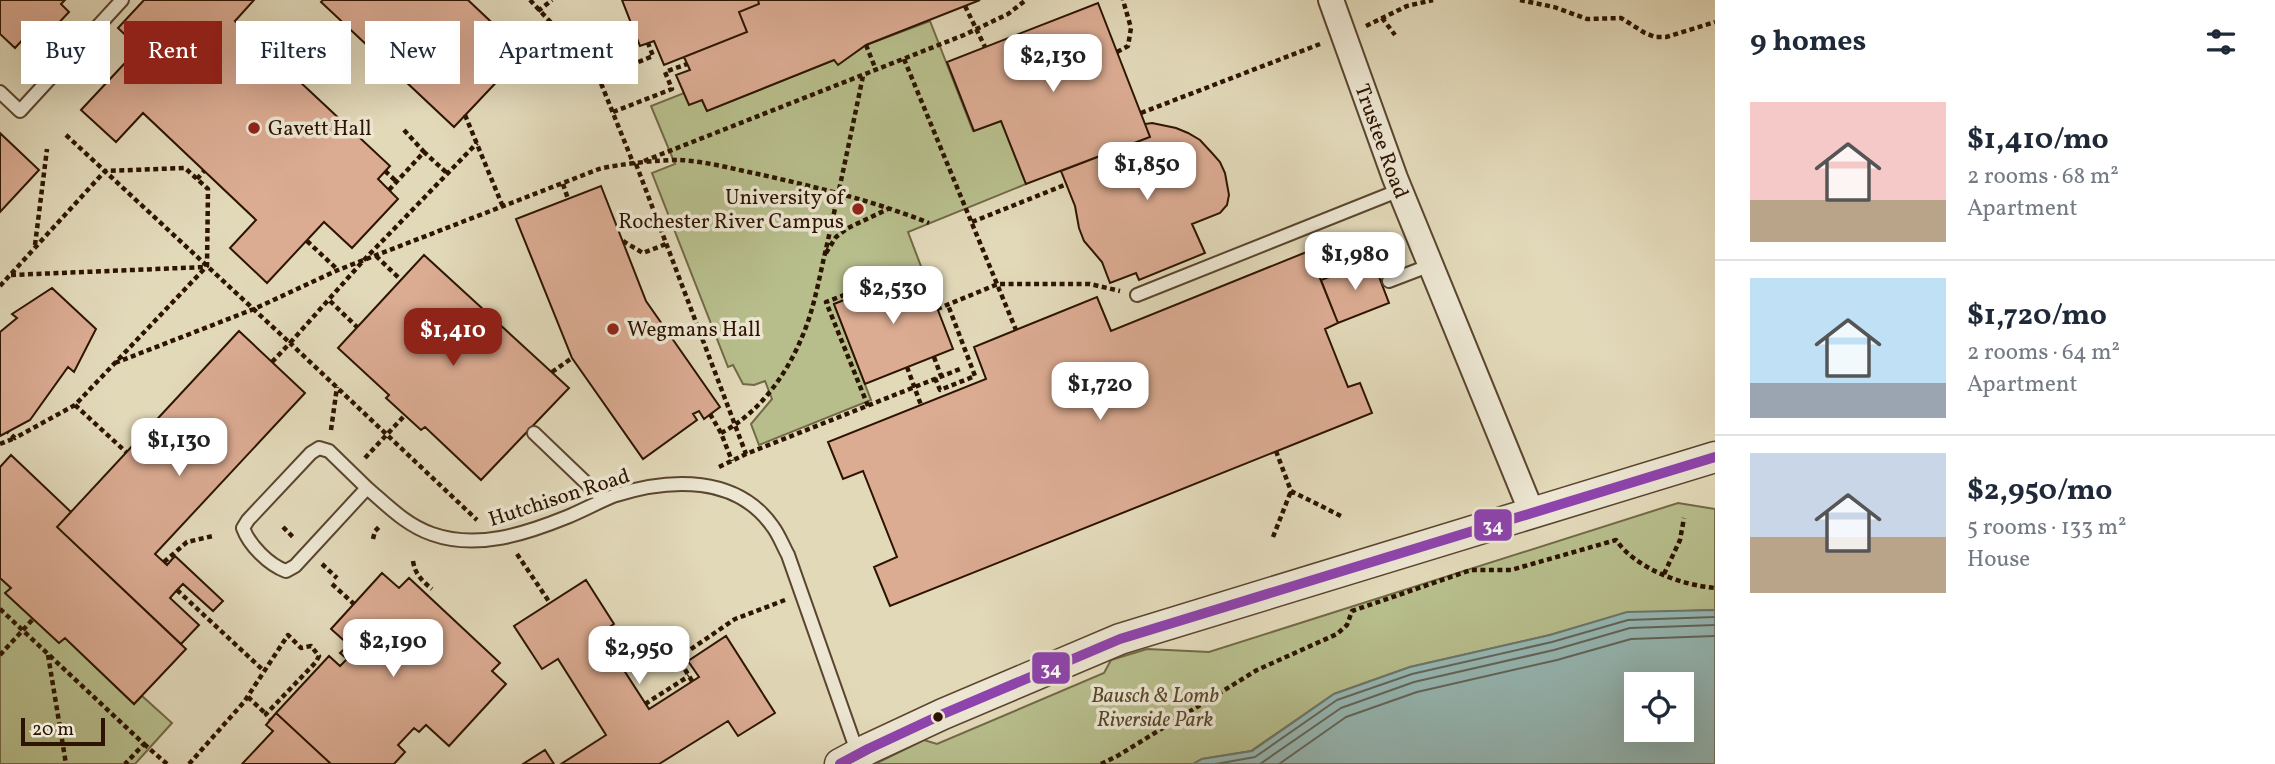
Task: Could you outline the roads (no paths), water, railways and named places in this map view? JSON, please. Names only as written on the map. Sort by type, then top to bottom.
[{"type":"street","name":"Trustee Road","points":[[1331,0],[1399,190],[1532,513]]},
{"type":"street","points":[[849,759],[998,689],[1121,639],[1715,457]]},
{"type":"lane","points":[[0,92],[20,111],[122,0]]},
{"type":"lane","points":[[1137,295],[1399,190]]},
{"type":"lane","points":[[1389,281],[1431,265]]},
{"type":"lane","points":[[534,433],[604,500]]},
{"type":"lane","name":"Hutchison Road","points":[[367,488],[295,566],[286,571],[277,568],[247,539],[243,528],[248,520],[311,453],[319,448],[329,451],[407,523],[433,535],[459,540],[487,541],[530,531],[616,495],[662,485],[705,484],[750,503],[772,525],[788,555],[849,759]]},
{"type":"water","points":[[1715,610],[1715,764],[1193,764],[1202,759],[1252,751],[1334,694],[1410,667],[1550,635],[1627,612]]},
{"type":"place","name":"Gavett Hall","points":[[254,128]]},
{"type":"place","name":"University of Rochester River Campus","points":[[858,209]]},
{"type":"place","name":"Wegmans Hall","points":[[613,329]]},
{"type":"park label","name":"Bausch & Lomb Riverside Park","points":[[1155,707]]}]
